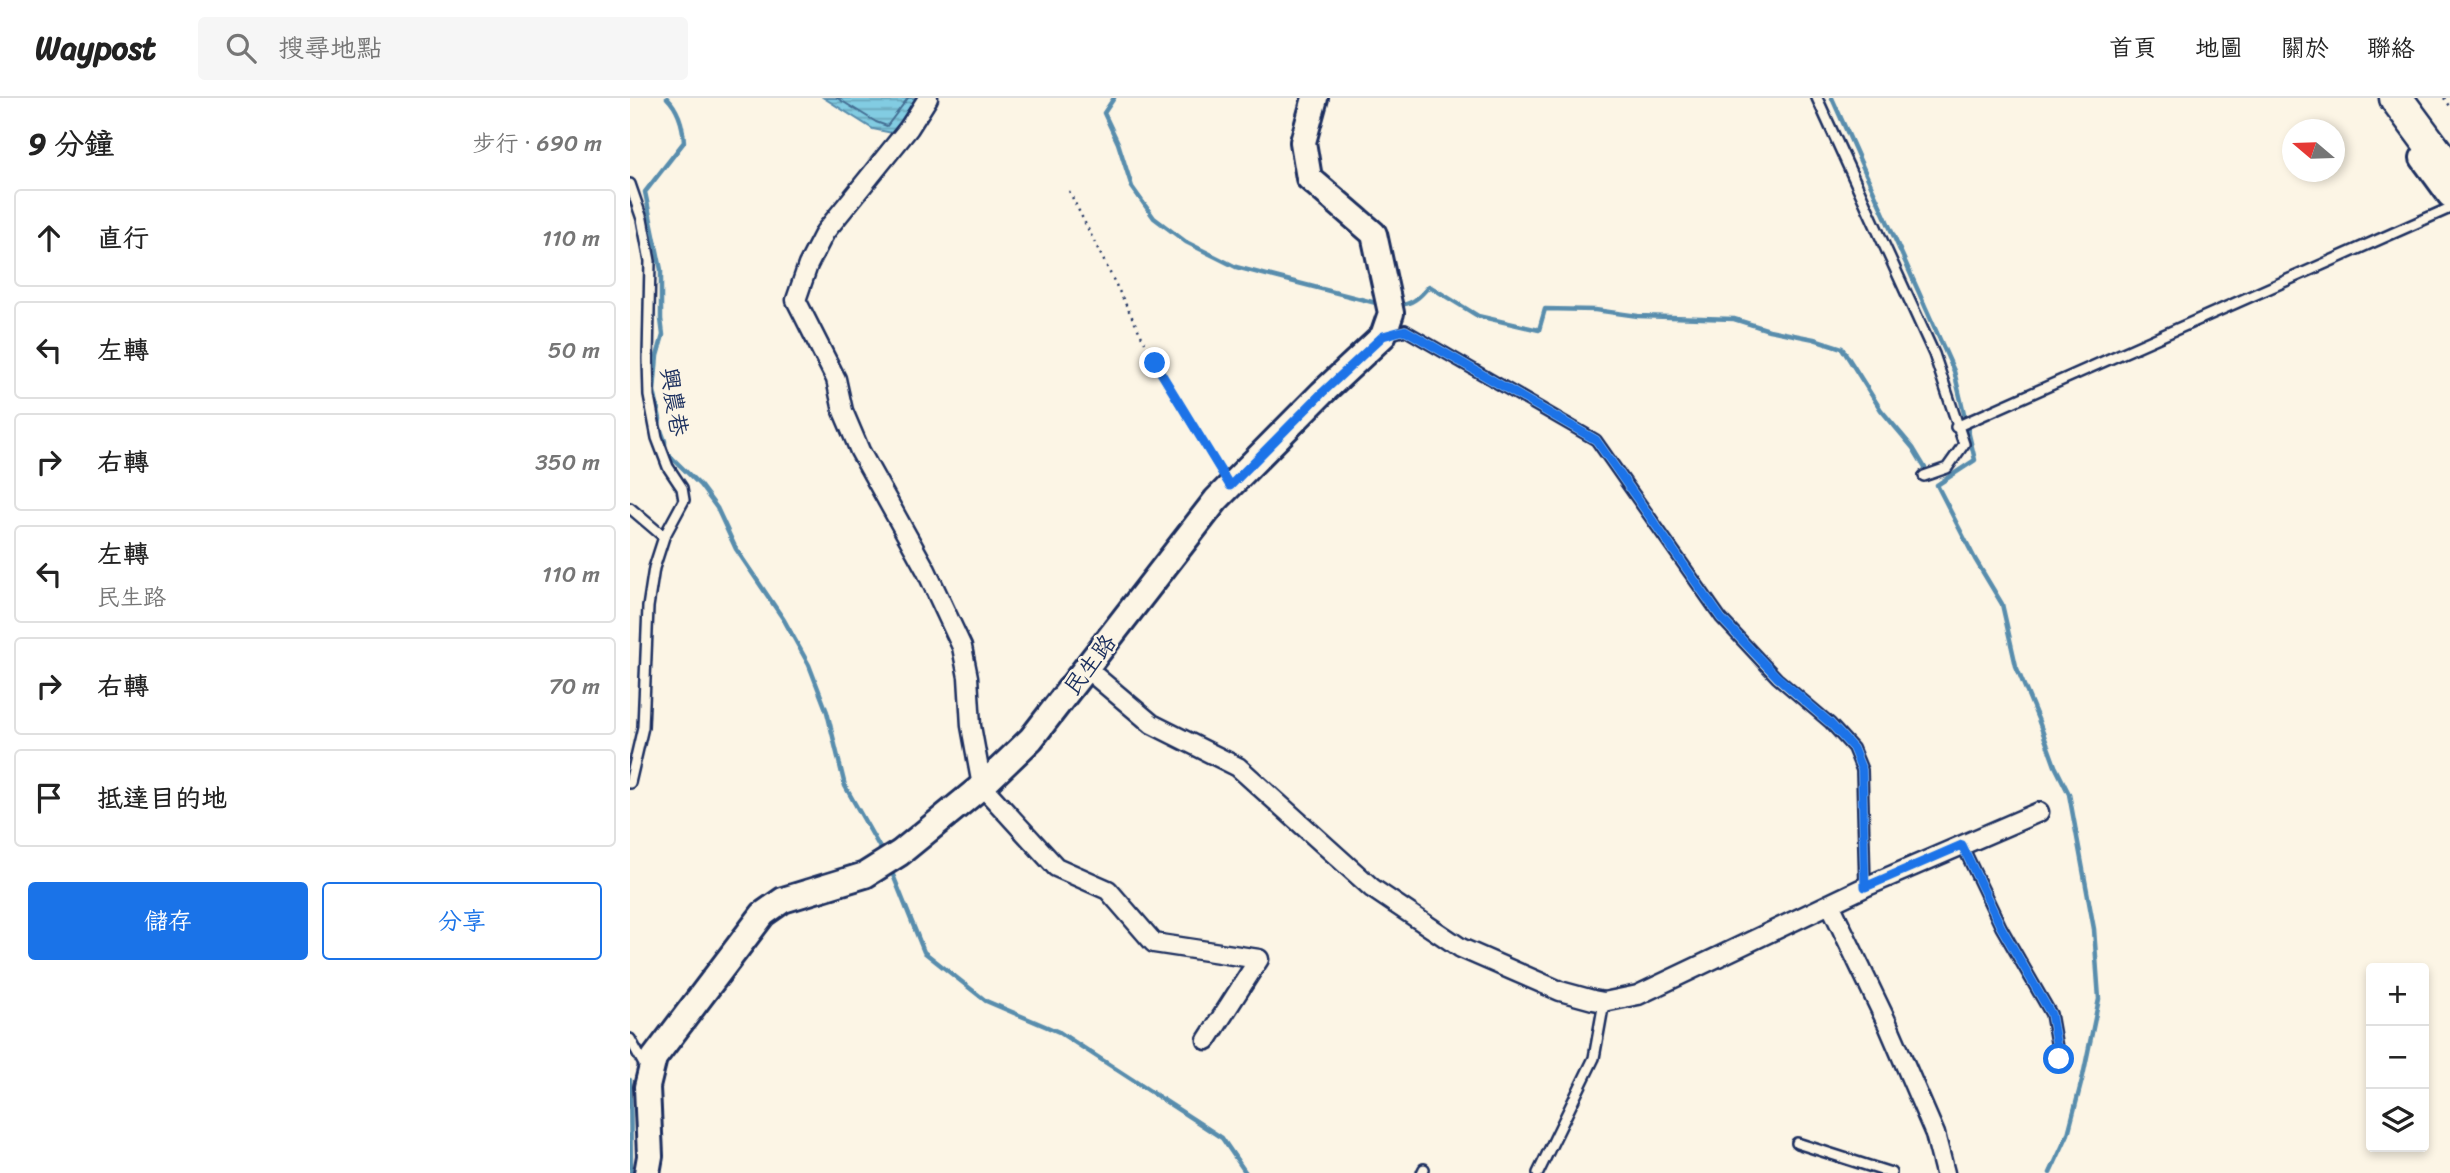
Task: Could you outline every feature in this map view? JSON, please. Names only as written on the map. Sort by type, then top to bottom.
[{"type":"highway","points":[[2396,98],[2450,171]]},
{"type":"highway","points":[[2421,98],[2450,136]]},
{"type":"street","points":[[928,98],[895,146],[825,232],[808,265],[796,300],[836,379],[843,411],[860,451],[926,570],[962,647],[968,677],[971,726],[982,786],[1056,867],[1108,890],[1154,943],[1259,959],[1207,1040]]},
{"type":"street","points":[[1315,98],[1303,142],[1309,178],[1374,234],[1385,287],[1387,325]]},
{"type":"street","points":[[2379,98],[2450,195]]},
{"type":"street","name":"民生路","points":[[652,1171],[646,1087],[654,1058],[763,914],[783,900],[865,875],[887,861],[982,786],[1031,739],[1216,500],[1387,325]]},
{"type":"street","points":[[1087,669],[1152,724],[1238,766],[1372,888],[1461,948],[1560,991],[1604,1002],[1639,995],[1865,887],[2039,812]]},
{"type":"street","points":[[1830,904],[1888,1025],[1935,1134],[1945,1173]]},
{"type":"lane","points":[[1817,98],[1934,354],[1956,427],[1964,444],[1947,468],[1924,476]]},
{"type":"lane","name":"興農巷","points":[[630,184],[642,219],[650,261],[649,396],[657,438],[668,467],[682,488],[684,500],[664,537],[654,568],[648,607],[643,727],[630,783]]},
{"type":"lane","points":[[1956,427],[2450,208]]},
{"type":"lane","points":[[1387,325],[1405,330],[1596,440],[1721,618],[1777,677],[1830,723],[1853,748],[1862,770],[1865,887]]},
{"type":"lane","points":[[630,508],[664,537]]},
{"type":"lane","points":[[1962,845],[2001,927],[2051,1014],[2059,1059]]},
{"type":"lane","points":[[1538,1173],[1594,1058],[1604,1002]]},
{"type":"lane","points":[[631,1042],[650,1074]]},
{"type":"lane","points":[[1797,1143],[1891,1173]]},
{"type":"path","points":[[2444,98],[2450,106]]},
{"type":"path","points":[[1069,191],[1155,363],[1230,486]]},
{"type":"water","points":[[824,98],[917,98],[892,133],[873,129]]},
{"type":"waterway","points":[[667,98],[680,118],[684,142],[645,192],[661,270],[663,335],[657,356],[654,391],[665,451],[700,485],[717,508],[736,549],[784,620],[809,665],[827,712],[845,786],[884,855]]},
{"type":"waterway","points":[[1114,98],[1104,113],[1118,143],[1132,187],[1154,218],[1186,242],[1236,267],[1380,304]]},
{"type":"waterway","points":[[1832,98],[1954,371],[1975,460],[1937,485],[1975,559],[2002,604],[2016,666],[2055,766],[2069,794],[2094,929],[2099,999],[2068,1134],[2050,1173]]},
{"type":"waterway","points":[[1396,305],[1415,300],[1429,286],[1478,316],[1539,330],[1545,309],[1595,310],[1638,316],[1734,319],[1769,330],[1814,339],[1842,348],[1881,410],[1913,448],[1925,468]]},
{"type":"waterway","points":[[891,870],[924,952],[986,1001],[1059,1032],[1222,1138],[1246,1173]]},
{"type":"waterway","points":[[630,1080],[631,1173]]},
{"type":"route","points":[[1155,363],[1230,486],[1383,336],[1405,330],[1596,440],[1721,618],[1777,677],[1830,723],[1853,748],[1862,770],[1865,887],[1962,845],[2001,927],[2051,1014],[2059,1059]]}]
